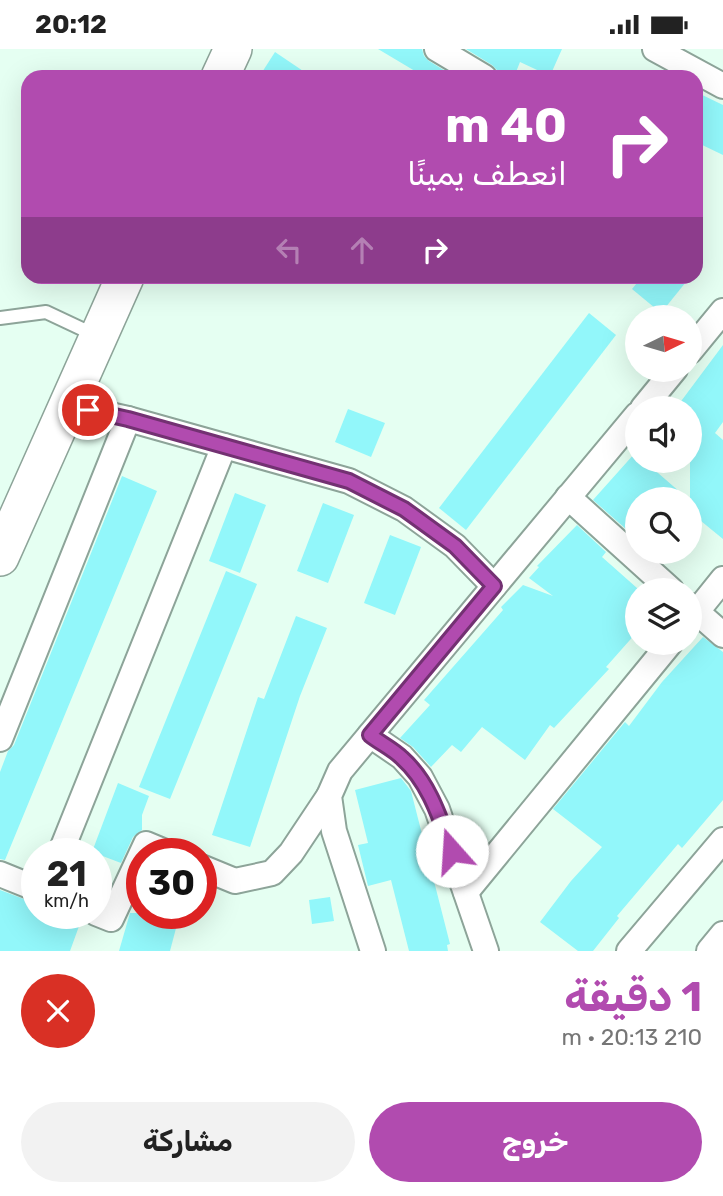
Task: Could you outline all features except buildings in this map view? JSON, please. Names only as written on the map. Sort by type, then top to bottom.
[{"type":"main road","points":[[223,70],[233,49]]},
{"type":"main road","points":[[0,557],[122,284]]},
{"type":"street","points":[[437,49],[472,70]]},
{"type":"street","points":[[655,49],[694,70]]},
{"type":"street","points":[[703,75],[723,86]]},
{"type":"street","points":[[702,336],[723,311]]},
{"type":"street","points":[[653,396],[664,382]]},
{"type":"street","points":[[69,406],[128,419],[349,481],[404,509],[455,546],[494,586]]},
{"type":"street","points":[[0,739],[128,419]]},
{"type":"street","points":[[217,874],[235,881],[272,873],[291,853],[329,796],[340,771],[625,429]]},
{"type":"street","points":[[66,838],[224,446]]},
{"type":"street","points":[[568,498],[658,578]]},
{"type":"street","points":[[702,602],[723,579]]},
{"type":"street","points":[[702,620],[723,635]]},
{"type":"street","points":[[466,892],[660,655]]},
{"type":"street","points":[[370,735],[402,757],[420,777],[437,809],[486,951]]},
{"type":"street","points":[[329,796],[334,831],[373,951]]},
{"type":"street","points":[[629,951],[723,840]]},
{"type":"street","points":[[0,874],[21,883]]},
{"type":"street","points":[[112,917],[126,887]]},
{"type":"street","points":[[709,951],[723,934]]},
{"type":"lane","points":[[0,318],[46,313],[97,336]]},
{"type":"route","points":[[88,410],[349,481],[404,509],[455,546],[494,586],[370,735],[402,757],[420,777],[437,809],[452,851]]}]
